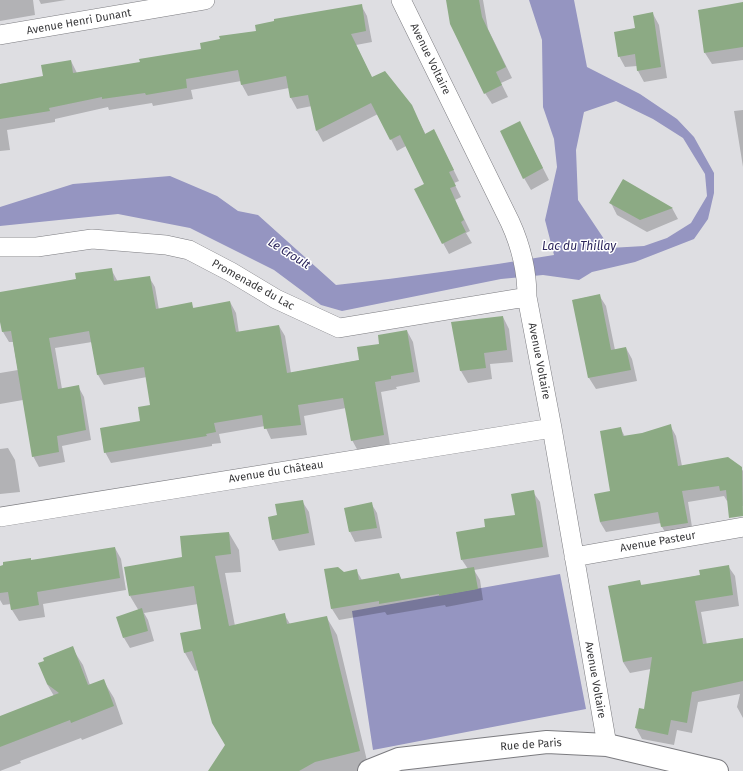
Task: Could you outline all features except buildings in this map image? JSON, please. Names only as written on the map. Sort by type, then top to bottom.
[{"type":"street","name":"Avenue Henri Dunant","points":[[0,35],[205,0]]},
{"type":"street","name":"Avenue Voltaire","points":[[401,0],[510,222],[522,254],[527,290],[607,745]]},
{"type":"street","name":"Promenade du Lac","points":[[0,247],[37,247],[92,239],[166,245],[188,250],[231,272],[276,299],[339,328],[527,290]]},
{"type":"street","name":"Avenue du Château","points":[[0,517],[552,428]]},
{"type":"street","name":"Avenue Pasteur","points":[[574,557],[743,527]]},
{"type":"street","name":"Rue de Paris","points":[[369,771],[398,759],[547,742],[607,745],[717,771]]},
{"type":"shaded area","name":"Lac du Thillay","points":[[529,0],[574,0],[587,67],[640,94],[677,119],[694,137],[714,173],[714,193],[708,219],[694,239],[635,262],[592,272],[579,280],[543,275],[501,279],[342,311],[321,305],[274,270],[190,228],[118,214],[0,226],[0,207],[73,184],[170,176],[217,196],[238,211],[258,215],[336,285],[445,272],[554,255],[545,220],[557,167],[554,139],[543,107],[542,40]],"holes":[[[616,101],[653,119],[683,138],[705,174],[707,196],[691,223],[667,238],[644,246],[610,248],[578,200],[576,150],[584,112]]]},
{"type":"shaded area","points":[[560,574],[586,709],[373,750],[352,611]]},
{"type":"water label","name":"Le Croult","points":[[289,254]]}]
